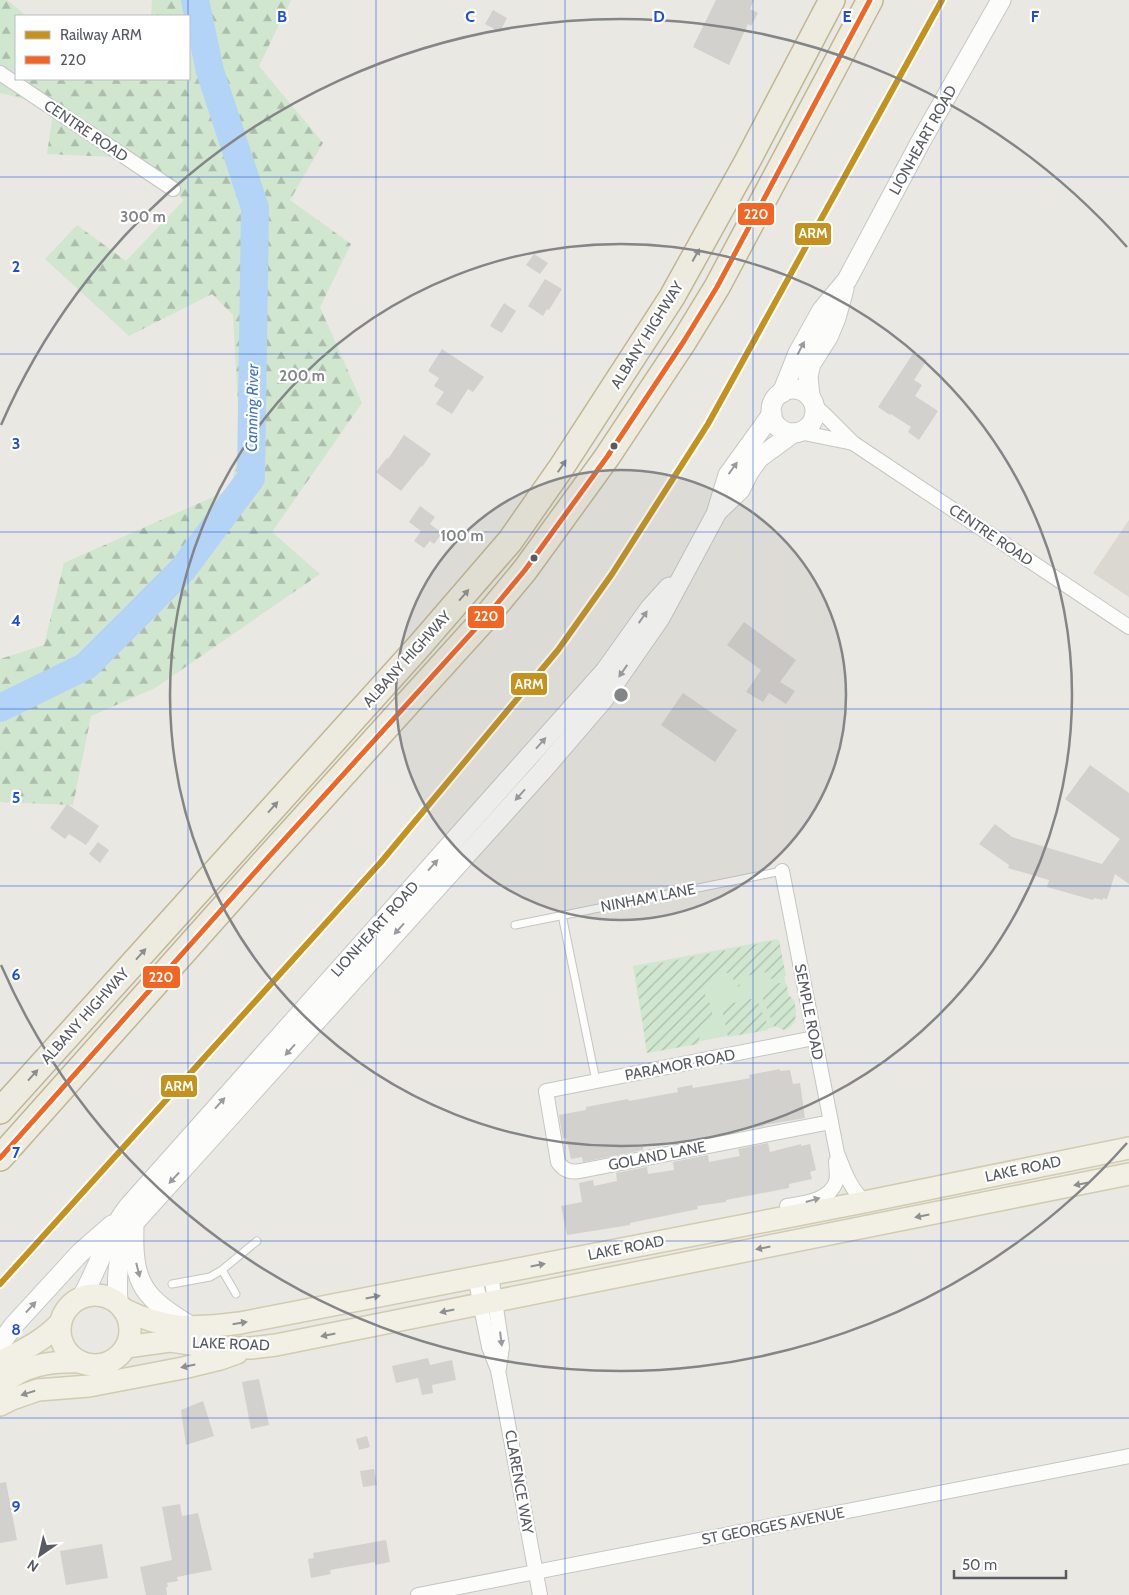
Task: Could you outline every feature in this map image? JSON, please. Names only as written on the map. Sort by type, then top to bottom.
[{"type":"highway","name":"ALBANY HIGHWAY","points":[[0,1111],[421,644],[510,541],[561,468],[655,325],[722,208],[832,0]]},
{"type":"highway","name":"ALBANY HIGHWAY","points":[[0,1158],[486,617],[525,570],[607,457],[684,340],[716,287],[870,0]]},
{"type":"highway","points":[[655,325],[684,340]]},
{"type":"highway","points":[[240,843],[264,862]]},
{"type":"main road","name":"LIONHEART ROAD","points":[[782,393],[798,353],[822,310],[847,280],[1001,0]]},
{"type":"main road","name":"LIONHEART ROAD","points":[[813,402],[808,376],[811,364],[828,337],[836,318],[847,280]]},
{"type":"main road","points":[[794,389],[805,393],[813,402],[814,419],[811,425],[796,433],[787,432],[777,426],[772,414],[774,402],[782,393],[794,389]]},
{"type":"main road","name":"LIONHEART ROAD","points":[[81,1298],[126,1222],[543,770],[603,700],[660,618],[716,514],[728,475],[772,414]]},
{"type":"main road","name":"LIONHEART ROAD","points":[[716,514],[740,490],[759,458],[796,433]]},
{"type":"main road","name":"LAKE ROAD","points":[[121,1306],[154,1322],[172,1326],[216,1326],[240,1323],[702,1234],[1129,1148]]},
{"type":"main road","name":"LAKE ROAD","points":[[126,1347],[170,1341],[251,1348],[276,1345],[1129,1174]]},
{"type":"main road","name":"LIONHEART ROAD","points":[[121,1306],[116,1275],[125,1239],[126,1222]]},
{"type":"main road","points":[[0,1344],[80,1253],[126,1222],[142,1284],[160,1306],[192,1327]]},
{"type":"main road","points":[[90,1295],[100,1295],[109,1298],[121,1306],[128,1318],[130,1328],[126,1347],[115,1358],[101,1365],[81,1362],[72,1356],[66,1350],[60,1332],[60,1323],[64,1312],[71,1304],[81,1298],[90,1295]]},
{"type":"main road","points":[[0,1362],[33,1346],[50,1334],[60,1323]]},
{"type":"main road","points":[[0,1405],[38,1390],[88,1386],[183,1368],[220,1359],[251,1348]]},
{"type":"main road","points":[[0,1385],[35,1366],[47,1363],[81,1362]]},
{"type":"street","name":"CENTRE ROAD","points":[[0,73],[173,189]]},
{"type":"street","name":"CENTRE ROAD","points":[[813,402],[853,443],[1129,627]]},
{"type":"street","name":"CENTRE ROAD","points":[[796,433],[853,443]]},
{"type":"street","name":"SEMPLE ROAD","points":[[782,871],[837,1153],[848,1181],[864,1202]]},
{"type":"street","name":"PARAMOR ROAD","points":[[546,1091],[814,1038]]},
{"type":"street","name":"GOLAND LANE","points":[[546,1091],[558,1162],[563,1168],[573,1172],[830,1122]]},
{"type":"street","name":"SEMPLE ROAD","points":[[702,1234],[718,1220],[802,1204],[825,1196],[836,1181],[837,1153]]},
{"type":"street","name":"CLARENCE WAY","points":[[483,1276],[488,1303],[502,1347],[498,1370],[540,1595]]},
{"type":"street","name":"ST GEORGES AVENUE","points":[[418,1595],[1129,1456]]},
{"type":"lane","name":"NINHAM LANE","points":[[515,925],[782,871]]},
{"type":"lane","points":[[562,915],[596,1081]]},
{"type":"lane","points":[[172,1284],[210,1277],[222,1270],[256,1241]]},
{"type":"lane","points":[[222,1270],[236,1294]]},
{"type":"shaded area","points":[[1129,520],[1129,597],[1093,573]]},
{"type":"green space","points":[[0,0],[7,0],[26,15],[15,15],[15,80],[190,80],[190,15],[151,15],[152,0],[291,0],[259,66],[323,143],[290,200],[351,244],[320,307],[362,403],[272,532],[320,574],[155,688],[91,716],[73,805],[0,802],[0,659],[44,645],[64,563],[231,489],[240,441],[233,315],[212,294],[129,336],[45,259],[77,225],[126,261],[184,200],[135,158],[47,154],[54,106],[0,93]]},
{"type":"green space","points":[[777,939],[788,996],[781,1026],[647,1051],[633,966]]},
{"type":"green space","points":[[779,940],[786,976],[770,979],[767,972],[738,977],[740,986],[737,987],[731,974],[721,971],[713,976],[710,983],[706,983],[705,995],[708,997],[714,1020],[701,1030],[698,1044],[647,1053],[635,968]]},
{"type":"green space","points":[[779,983],[787,984],[788,995],[794,1000],[796,1009],[794,1022],[789,1028],[784,1030],[774,1026],[763,999],[763,996]]},
{"type":"green space","points":[[744,998],[757,1000],[768,1030],[728,1037],[722,1009],[726,1004],[738,1002]]},
{"type":"building","points":[[716,0],[754,0],[750,9],[758,13],[751,26],[748,24],[729,65],[693,47]]},
{"type":"building","points":[[493,10],[507,18],[500,32],[485,24]]},
{"type":"building","points":[[534,254],[548,263],[540,274],[526,265]]},
{"type":"building","points":[[545,279],[562,289],[543,316],[528,306]]},
{"type":"building","points":[[504,303],[516,311],[502,333],[490,326]]},
{"type":"building","points":[[442,349],[484,377],[473,392],[468,389],[452,414],[436,404],[444,392],[434,386],[439,378],[428,371]]},
{"type":"building","points":[[914,352],[927,360],[914,380],[922,385],[915,396],[938,411],[919,440],[908,432],[911,427],[878,407]]},
{"type":"building","points":[[404,435],[431,454],[401,491],[376,472],[388,459]]},
{"type":"building","points":[[420,506],[435,517],[430,524],[442,533],[434,544],[430,541],[424,548],[414,541],[421,531],[409,522]]},
{"type":"building","points":[[744,622],[796,660],[780,682],[795,691],[786,704],[769,693],[763,702],[746,692],[761,670],[727,645]]},
{"type":"building","points":[[683,693],[737,730],[715,762],[661,725]]},
{"type":"building","points":[[1090,765],[1129,793],[1129,884],[1115,874],[1107,899],[1094,898],[1093,900],[1047,887],[1049,880],[1008,868],[1009,865],[979,844],[995,824],[1012,837],[1102,864],[1120,839],[1065,799]]},
{"type":"building","points":[[67,804],[99,826],[86,845],[69,834],[65,839],[50,828]]},
{"type":"building","points":[[98,842],[109,850],[100,863],[89,854]]},
{"type":"building","points":[[780,1069],[780,1071],[790,1070],[793,1084],[800,1083],[805,1118],[670,1145],[669,1142],[643,1147],[643,1150],[583,1162],[582,1157],[571,1159],[566,1138],[563,1138],[559,1115],[586,1110],[586,1107],[678,1092],[677,1088],[692,1085],[693,1088],[750,1078],[749,1075]]},
{"type":"building","points":[[768,1143],[770,1152],[801,1144],[801,1146],[810,1144],[816,1170],[810,1172],[812,1179],[789,1184],[789,1188],[726,1200],[726,1202],[697,1206],[698,1209],[630,1223],[630,1225],[567,1235],[561,1206],[582,1202],[579,1183],[593,1180],[594,1186],[617,1181],[616,1173],[647,1167],[648,1174],[674,1170],[673,1162],[708,1155],[709,1162],[740,1156],[738,1149]]},
{"type":"building","points":[[428,1358],[430,1365],[452,1360],[456,1380],[432,1385],[433,1393],[422,1395],[418,1378],[396,1383],[392,1366]]},
{"type":"building","points":[[259,1379],[269,1425],[251,1429],[242,1382]]},
{"type":"building","points":[[203,1401],[214,1436],[186,1445],[181,1410]]},
{"type":"building","points":[[367,1436],[370,1447],[359,1450],[356,1439]]},
{"type":"building","points":[[374,1469],[377,1485],[363,1487],[360,1471]]},
{"type":"building","points":[[6,1482],[17,1540],[0,1543],[0,1483]]},
{"type":"building","points":[[180,1504],[182,1516],[198,1513],[212,1570],[177,1577],[178,1581],[167,1583],[167,1595],[146,1595],[140,1567],[172,1560],[162,1507]]},
{"type":"building","points":[[386,1540],[390,1562],[375,1565],[375,1562],[330,1570],[331,1574],[311,1578],[308,1559],[314,1558],[313,1553]]},
{"type":"building","points":[[102,1544],[108,1578],[66,1585],[60,1551]]},
{"type":"waterway","name":"Canning River","points":[[0,708],[86,666],[183,569],[251,478],[255,208],[210,71],[195,0]]},
{"type":"rail line","name":"ARM","points":[[0,1284],[381,862],[558,650],[612,574],[708,424],[942,0]]},
{"type":"transit line","name":"220","points":[[0,1158],[486,617],[525,570],[607,457],[684,341],[717,287],[870,0]]}]
